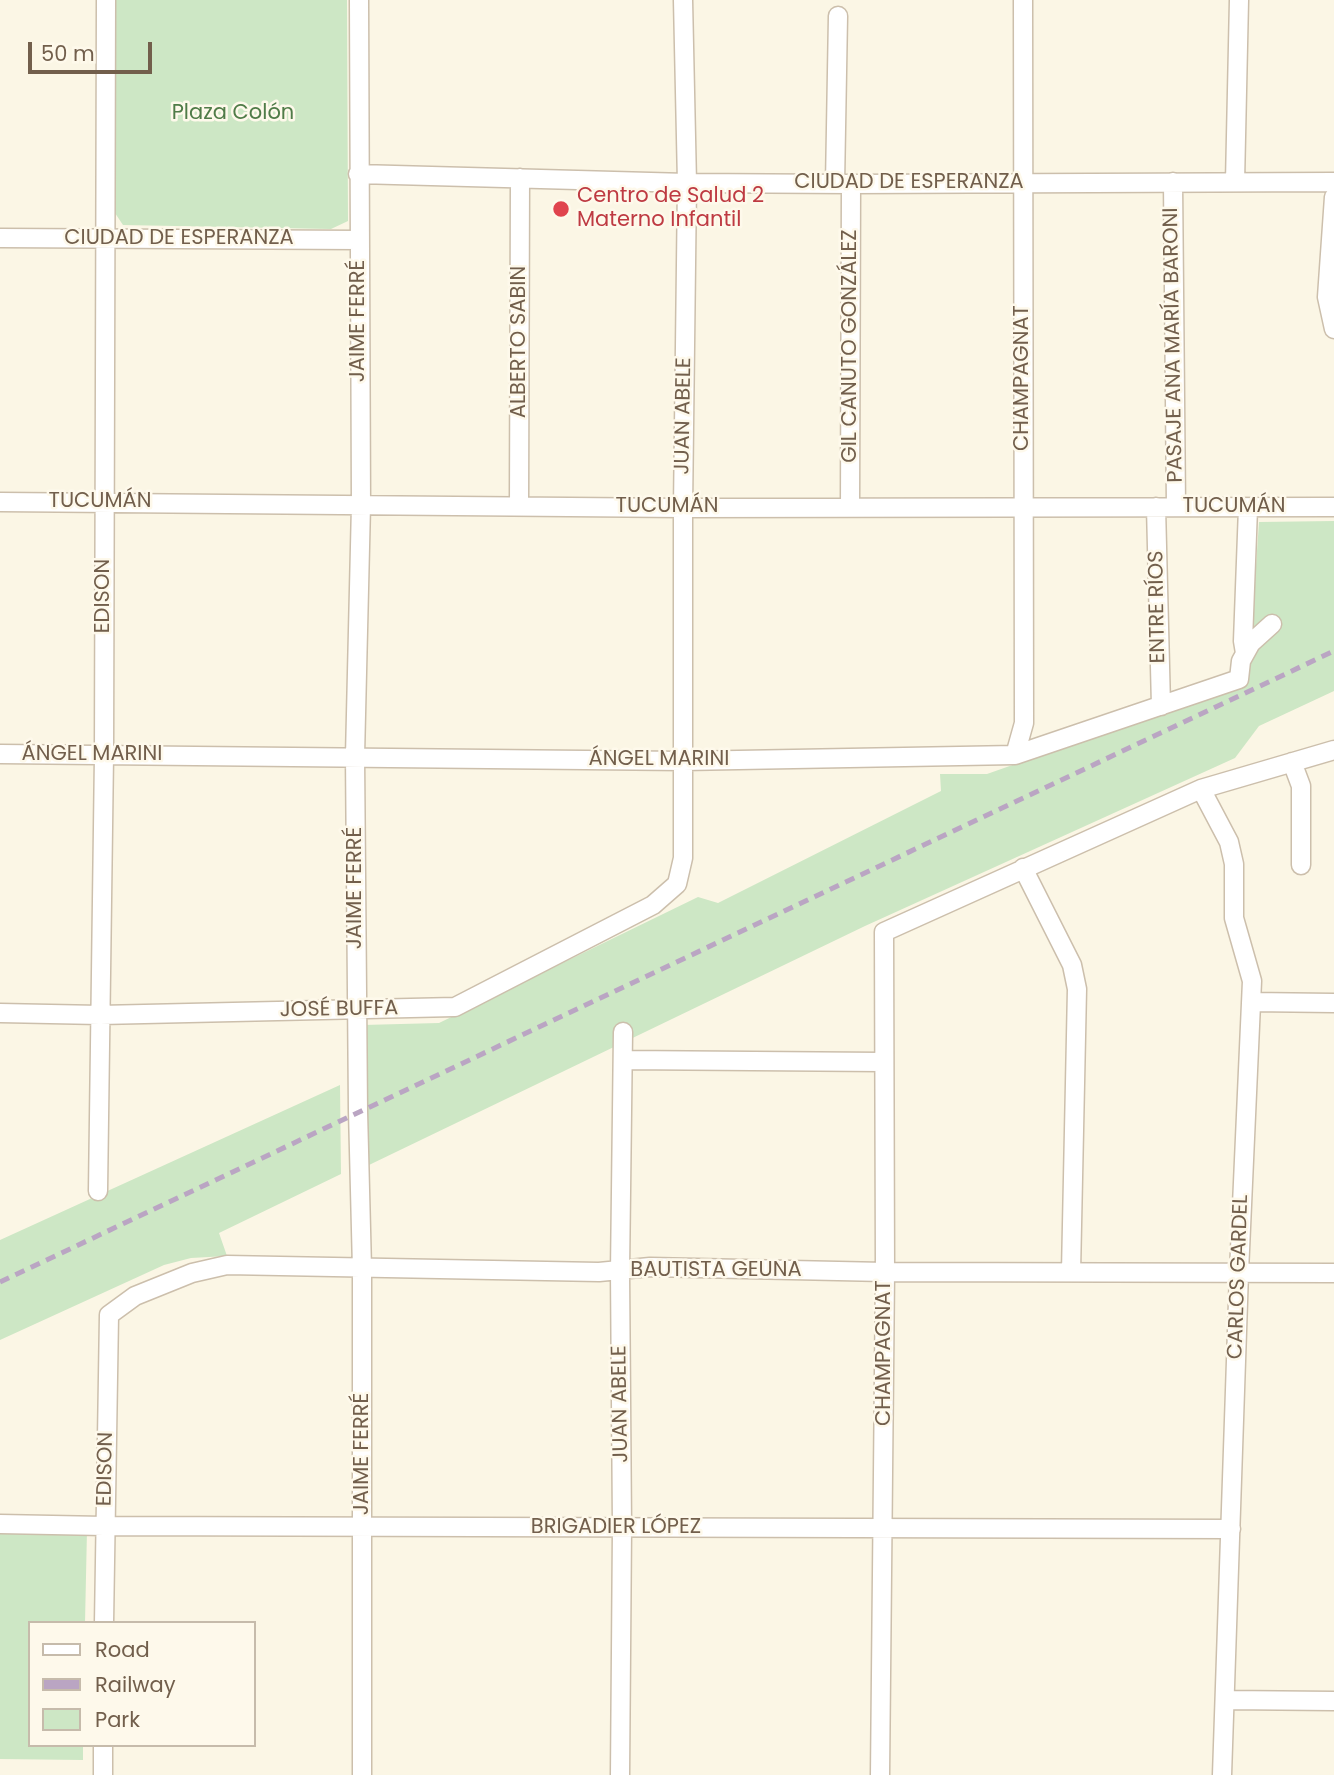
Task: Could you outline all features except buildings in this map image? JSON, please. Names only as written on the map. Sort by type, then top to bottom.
[{"type":"street","name":"EDISON","points":[[98,1191],[104,755],[106,0]]},
{"type":"street","name":"JAIME FERRÉ","points":[[359,0],[361,505],[355,756],[356,1010],[362,1269],[362,1775]]},
{"type":"street","name":"JUAN ABELE","points":[[653,905],[677,884],[683,858],[687,183],[683,0]]},
{"type":"street","name":"CHAMPAGNAT","points":[[1015,755],[1024,723],[1023,0]]},
{"type":"street","points":[[1235,182],[1239,0]]},
{"type":"street","name":"GIL CANUTO GONZÁLEZ","points":[[838,16],[850,507]]},
{"type":"street","name":"CIUDAD DE ESPERANZA","points":[[358,174],[687,183],[1334,182]]},
{"type":"street","name":"ALBERTO SABIN","points":[[519,506],[520,178]]},
{"type":"street","name":"PASAJE ANA MARÍA BARONI","points":[[1173,182],[1176,507]]},
{"type":"street","points":[[1334,197],[1327,297],[1334,329]]},
{"type":"street","name":"CIUDAD DE ESPERANZA","points":[[0,238],[359,240]]},
{"type":"street","name":"TUCUMÁN","points":[[0,502],[683,508],[1334,507]]},
{"type":"street","name":"ENTRE RÍOS","points":[[1156,507],[1161,706]]},
{"type":"street","points":[[1245,653],[1243,641],[1248,508]]},
{"type":"street","name":"ÁNGEL MARINI","points":[[0,754],[682,761],[1015,755],[1239,679],[1245,653],[1251,643],[1272,624]]},
{"type":"street","points":[[1070,1272],[1077,989],[1072,965],[1023,868],[1201,789],[1334,750]]},
{"type":"street","points":[[1292,762],[1301,786],[1301,865]]},
{"type":"street","name":"CARLOS GARDEL","points":[[1201,789],[1229,842],[1234,863],[1234,918],[1252,981],[1222,1775]]},
{"type":"street","name":"CHAMPAGNAT","points":[[880,1775],[885,1272],[884,932],[1023,868]]},
{"type":"street","name":"JOSÉ BUFFA","points":[[0,1013],[100,1015],[455,1007],[653,905]]},
{"type":"street","points":[[1251,1002],[1334,1003]]},
{"type":"street","name":"JUAN ABELE","points":[[620,1775],[623,1032]]},
{"type":"street","points":[[623,1060],[883,1062]]},
{"type":"street","name":"BAUTISTA GEUNA","points":[[109,1315],[135,1296],[165,1282],[227,1265],[620,1271],[650,1267],[885,1272],[1334,1273]]},
{"type":"street","name":"EDISON","points":[[104,1621],[109,1315]]},
{"type":"street","name":"BRIGADIER LÓPEZ","points":[[0,1524],[1231,1529]]},
{"type":"street","points":[[1226,1700],[1334,1701]]},
{"type":"street","points":[[103,1747],[103,1775]]},
{"type":"green space","name":"Plaza Colón","points":[[115,0],[347,0],[348,221],[331,229],[123,225],[113,210]]},
{"type":"green space","points":[[1334,521],[1334,691],[1259,726],[1235,758],[865,926],[369,1165],[363,1025],[439,1023],[698,897],[718,903],[941,791],[940,774],[987,774],[1248,682],[1259,522]]},
{"type":"green space","points":[[340,1085],[341,1174],[219,1233],[227,1256],[191,1258],[164,1265],[0,1340],[0,1240]]},
{"type":"green space","points":[[0,1529],[87,1530],[85,1621],[28,1621],[28,1747],[83,1747],[83,1760],[0,1759]]},
{"type":"railway","points":[[0,1282],[1334,651]]},
{"type":"place","name":"Centro de Salud 2 Materno Infantil","points":[[561,209]]}]
